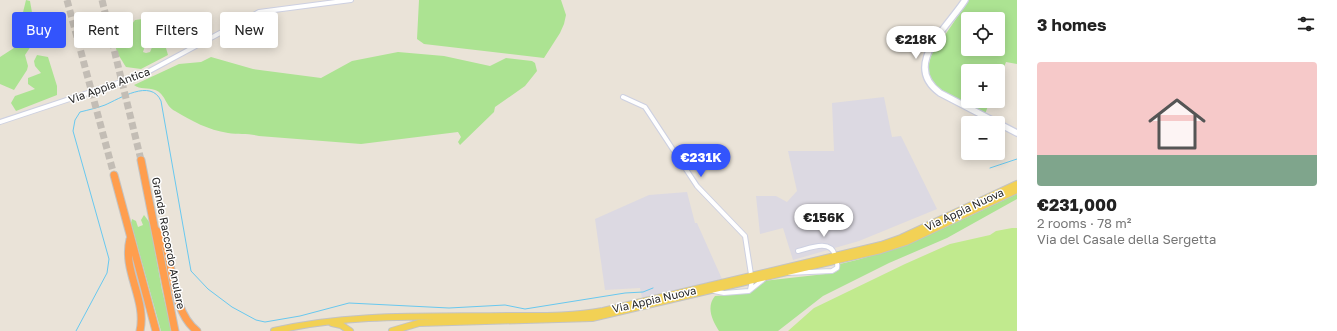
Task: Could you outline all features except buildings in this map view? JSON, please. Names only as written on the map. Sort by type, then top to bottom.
[{"type":"highway","name":"Grande Raccordo Anulare","points":[[141,160],[175,331]]},
{"type":"highway","points":[[114,175],[156,331]]},
{"type":"highway","points":[[155,229],[166,248],[181,309],[188,322],[198,331]]},
{"type":"highway","points":[[130,239],[127,258],[139,308],[140,331]]},
{"type":"main road","name":"Via Appia Nuova","points":[[392,331],[421,323],[586,319],[714,291],[751,279],[764,279],[837,259],[897,240],[1017,184]]},
{"type":"main road","name":"Via Appia Nuova","points":[[274,331],[324,321],[358,318],[580,314],[602,311],[881,250],[906,242],[1017,190]]},
{"type":"main road","points":[[324,321],[342,325],[350,331]]},
{"type":"street","name":"Via Appia Antica","points":[[0,122],[142,75],[259,12],[351,0]]},
{"type":"street","points":[[965,0],[927,54],[924,63],[925,75],[931,86],[941,94],[1017,133]]},
{"type":"street","points":[[623,98],[645,107],[697,186],[745,236],[751,279],[750,290]]},
{"type":"street","points":[[798,251],[826,246],[833,250],[837,259]]},
{"type":"street","points":[[714,291],[726,293],[750,290],[764,279]]},
{"type":"shaded area","points":[[884,97],[892,137],[901,136],[937,209],[859,241],[793,260],[783,228],[760,234],[756,196],[776,196],[787,202],[797,191],[788,151],[834,151],[832,103]]},
{"type":"shaded area","points":[[687,192],[695,223],[697,223],[722,279],[642,298],[640,288],[605,290],[595,219],[649,195]]},
{"type":"green space","points":[[26,0],[30,1],[32,12],[23,12]]},
{"type":"green space","points":[[419,0],[561,0],[566,15],[560,33],[544,58],[424,44],[417,39]]},
{"type":"green space","points":[[969,0],[1017,0],[1017,64],[1006,62],[1005,64],[961,64],[961,101],[934,85],[929,72],[930,58]]},
{"type":"green space","points":[[141,19],[141,48],[144,48],[143,52],[150,52],[152,48],[166,48],[168,55],[141,69],[126,67],[116,48],[133,48],[133,23],[135,20]]},
{"type":"green space","points":[[14,48],[30,48],[25,55],[28,66],[27,70],[14,90],[0,84],[0,57]]},
{"type":"green space","points":[[398,52],[444,56],[490,66],[506,58],[532,61],[535,63],[537,71],[525,86],[495,107],[494,112],[460,145],[458,142],[461,137],[458,132],[361,144],[228,133],[214,130],[194,122],[172,109],[159,92],[134,85],[179,64],[201,62],[211,57],[253,69],[321,78],[352,61]]},
{"type":"green space","points":[[37,55],[48,57],[57,86],[57,95],[16,111],[11,103],[15,96],[35,89],[28,84],[28,78],[41,73],[35,66],[34,61]]},
{"type":"green space","points":[[974,108],[987,108],[985,114]]},
{"type":"green space","points":[[1017,194],[1017,199],[947,238],[889,263],[823,296],[778,331],[719,331],[712,318],[710,309],[712,300],[715,296],[750,293],[764,281],[834,273],[837,271],[840,264],[908,243]]},
{"type":"green space","points":[[144,215],[150,223],[162,290],[172,331],[161,331],[131,223],[132,219],[136,221],[138,227],[143,225],[141,220]]},
{"type":"green space","points":[[1017,228],[1017,331],[788,331],[814,308],[905,264],[950,244],[990,235],[996,231]]},
{"type":"waterway","points":[[76,331],[107,273],[109,259],[73,131],[75,120],[80,112],[102,106],[134,92],[143,91],[150,91],[156,94],[161,101],[191,271],[208,289],[232,307],[256,320],[265,322],[300,316],[349,303],[449,308],[505,305],[525,309],[625,293],[643,292],[653,288]]},
{"type":"waterway","points":[[990,168],[1017,159]]},
{"type":"tunnel","points":[[67,0],[114,175]]},
{"type":"tunnel","points":[[102,0],[141,160]]}]
